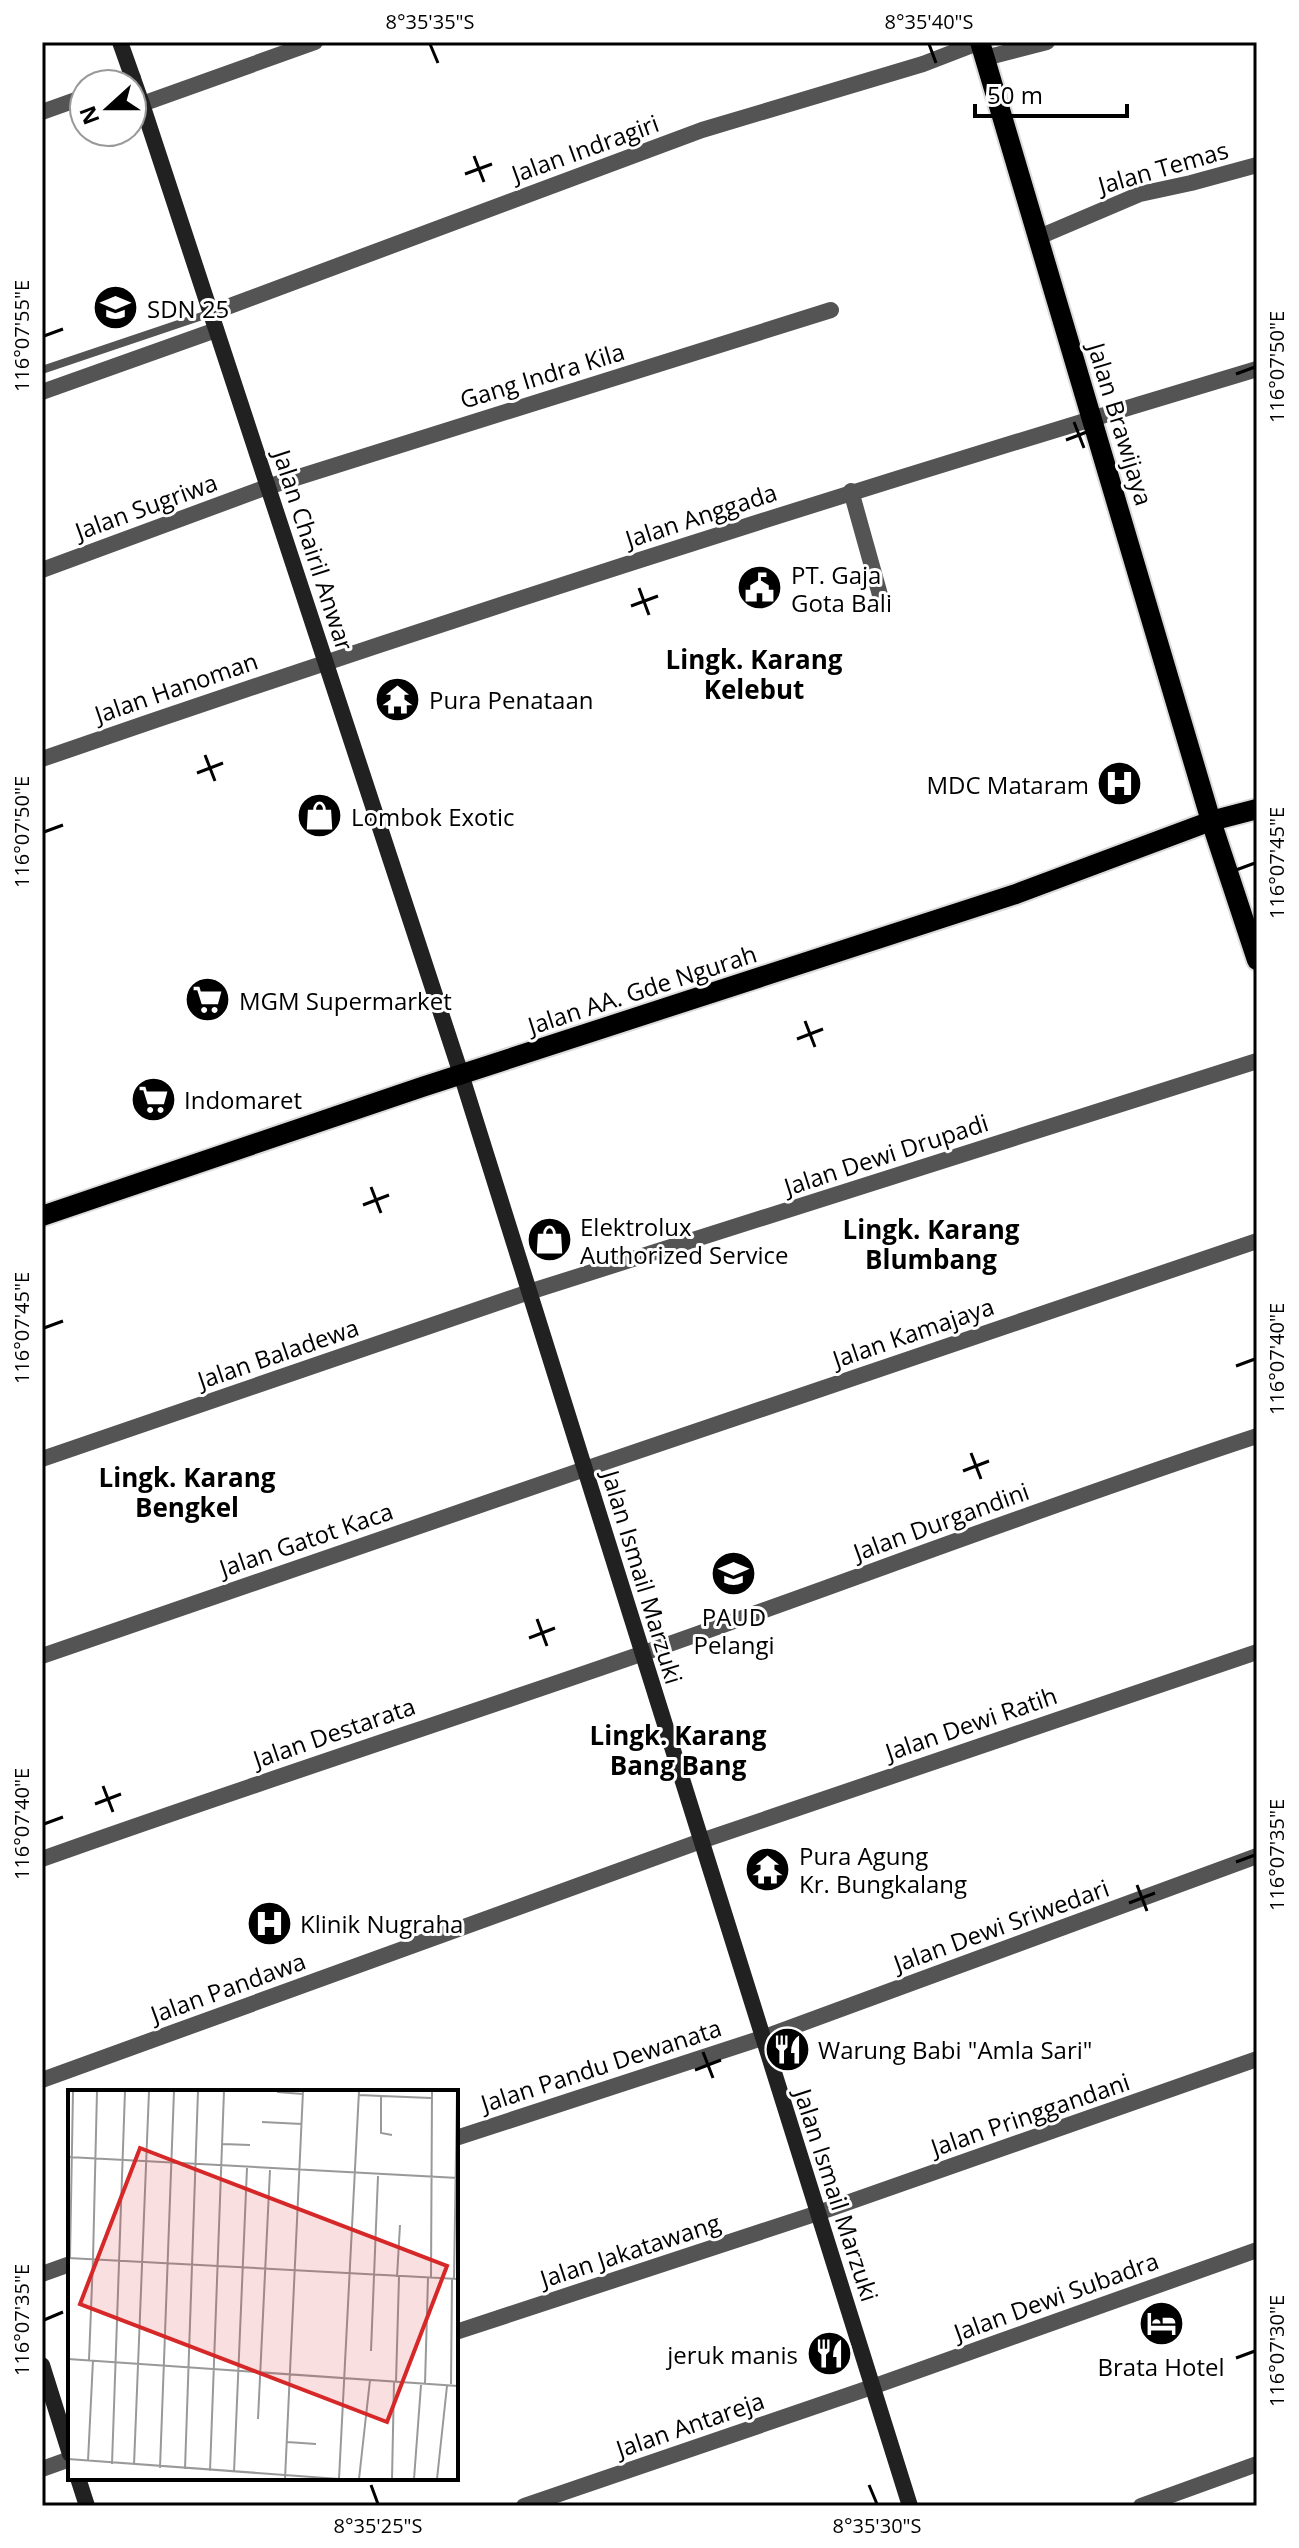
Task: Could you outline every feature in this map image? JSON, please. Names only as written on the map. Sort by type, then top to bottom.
[{"type":"main road","name":"Jalan Brawijaya","points":[[982,47],[1211,821],[1257,960]]},
{"type":"main road","name":"Jalan AA. Gde Ngurah","points":[[42,1216],[461,1074],[1016,894],[1211,821],[1257,809]]},
{"type":"street","name":"Jalan Chairil Anwar","points":[[120,42],[123,68]]},
{"type":"street","points":[[148,102],[315,42]]},
{"type":"street","name":"Jalan Indragiri","points":[[211,313],[702,130],[982,47],[1047,42]]},
{"type":"street","points":[[42,112],[68,103]]},
{"type":"street","name":"Jalan Chairil Anwar","points":[[148,122],[461,1074]]},
{"type":"street","name":"Jalan Temas","points":[[1039,237],[1140,194],[1257,165]]},
{"type":"street","name":"Gang Indra Kila","points":[[267,487],[831,310]]},
{"type":"street","points":[[42,392],[216,330]]},
{"type":"street","name":"Jalan Anggada","points":[[325,661],[851,491],[1257,369]]},
{"type":"street","name":"Jalan Sugriwa","points":[[42,570],[267,487]]},
{"type":"street","points":[[851,491],[882,602]]},
{"type":"street","name":"Jalan Hanoman","points":[[42,759],[325,661]]},
{"type":"street","name":"Jalan Dewi Drupadi","points":[[530,1292],[1257,1061]]},
{"type":"street","name":"Jalan Ismail Marzuki","points":[[461,1074],[910,2506]]},
{"type":"street","name":"Jalan Kamajaya","points":[[585,1469],[1257,1241]]},
{"type":"street","name":"Jalan Baladewa","points":[[42,1459],[530,1292]]},
{"type":"street","name":"Jalan Durgandini","points":[[642,1653],[1071,1499],[1257,1436]]},
{"type":"street","name":"Jalan Gatot Kaca","points":[[42,1656],[585,1469]]},
{"type":"street","name":"Jalan Dewi Ratih","points":[[701,1841],[1257,1652]]},
{"type":"street","name":"Jalan Destarata","points":[[42,1859],[642,1653]]},
{"type":"street","name":"Jalan Pandawa","points":[[42,2080],[701,1841]]},
{"type":"street","name":"Jalan Dewi Sriwedari","points":[[762,2038],[1257,1856]]},
{"type":"street","name":"Jalan Pandu Dewanata","points":[[458,2137],[762,2038]]},
{"type":"street","name":"Jalan Pringgandani","points":[[818,2213],[1257,2059]]},
{"type":"street","name":"Jalan Jakatawang","points":[[458,2331],[818,2213]]},
{"type":"street","name":"Jalan Dewi Subadra","points":[[872,2387],[1257,2250]]},
{"type":"street","points":[[42,2274],[68,2265]]},
{"type":"street","points":[[42,2365],[68,2450]]},
{"type":"street","name":"Jalan Antareja","points":[[524,2506],[872,2387]]},
{"type":"street","points":[[42,2469],[68,2457]]},
{"type":"street","points":[[1141,2506],[1257,2464]]},
{"type":"street","points":[[79,2480],[87,2506]]},
{"type":"lane","points":[[42,370],[211,313]]},
{"type":"place","name":"SDN 25","points":[[116,308]]},
{"type":"place","name":"PT. Gaja Gota Bali","points":[[760,588]]},
{"type":"place","name":"Pura Penataan","points":[[398,699]]},
{"type":"place","name":"MDC Mataram","points":[[1120,784]]},
{"type":"place","name":"Lombok Exotic","points":[[320,816]]},
{"type":"place","name":"MGM Supermarket","points":[[208,1000]]},
{"type":"place","name":"Indomaret","points":[[153,1099]]},
{"type":"place","name":"Elektrolux Authorized Service","points":[[549,1240]]},
{"type":"place","name":"PAUD Pelangi","points":[[734,1574]]},
{"type":"place","name":"Pura Agung Kr. Bungkalang","points":[[768,1869]]},
{"type":"place","name":"Klinik Nugraha","points":[[269,1923]]},
{"type":"place","name":"Warung Babi \"Amla Sari\"","points":[[787,2049]]},
{"type":"place","name":"Brata Hotel","points":[[1161,2324]]},
{"type":"place","name":"jeruk manis","points":[[829,2354]]},
{"type":"district","name":"Lingk. Karang Kelebut","points":[[754,674]]},
{"type":"district","name":"Lingk. Karang Blumbang","points":[[931,1244]]},
{"type":"district","name":"Lingk. Karang Bengkel","points":[[187,1492]]},
{"type":"district","name":"Lingk. Karang Bang Bang","points":[[678,1750]]}]
